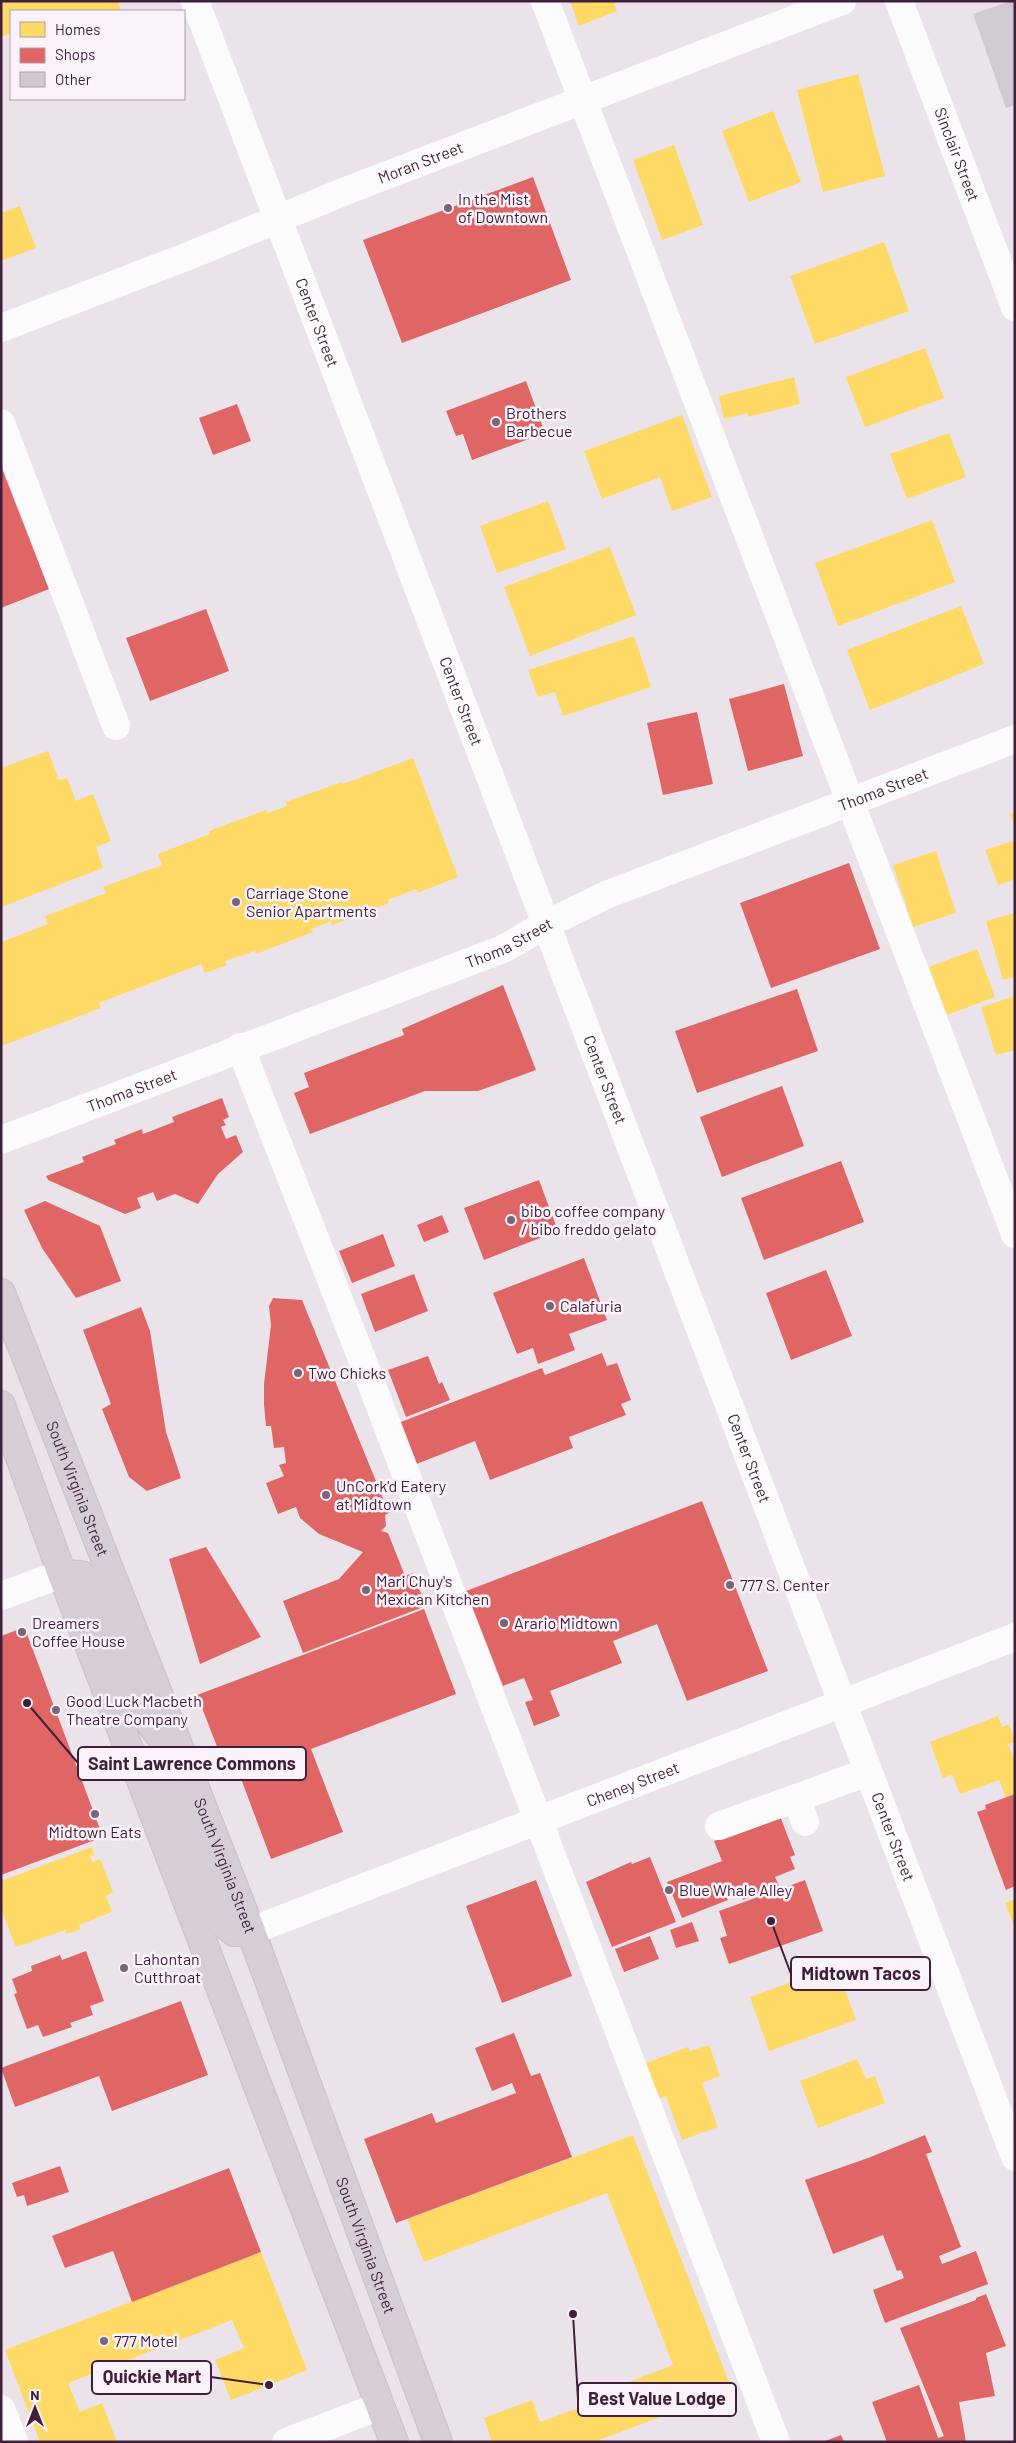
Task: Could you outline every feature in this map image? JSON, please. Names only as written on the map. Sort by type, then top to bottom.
[{"type":"main road","name":"South Virginia Street","points":[[1,1293],[251,1931],[438,2440]]},
{"type":"main road","points":[[1,1405],[62,1574],[394,2442]]},
{"type":"main road","points":[[62,1574],[81,1575],[93,1587],[143,1714],[164,1741],[181,1752]]},
{"type":"main road","points":[[131,1753],[157,1777],[177,1807],[220,1920],[234,1932],[251,1931]]},
{"type":"main road","points":[[380,2406],[398,2407],[414,2416],[438,2440]]},
{"type":"street","name":"Center Street","points":[[195,1],[1015,2157]]},
{"type":"street","points":[[545,1],[1015,1234]]},
{"type":"street","name":"Moran Street","points":[[1,328],[277,220],[343,192],[842,1]]},
{"type":"street","name":"Sinclair Street","points":[[899,1],[1015,307]]},
{"type":"street","points":[[1,422],[116,726]]},
{"type":"street","name":"Thoma Street","points":[[1,1140],[240,1047],[503,949],[545,925],[606,895],[1015,739]]},
{"type":"street","points":[[240,1047],[355,1341],[776,2442]]},
{"type":"street","points":[[1,1596],[62,1574]]},
{"type":"street","name":"Cheney Street","points":[[251,1931],[1015,1637]]},
{"type":"street","points":[[719,1826],[801,1811],[868,1772]]},
{"type":"street","points":[[286,2442],[380,2406]]},
{"type":"street","points":[[1,2410],[14,2442]]},
{"type":"building: Homes","points":[[1,1],[118,1],[121,10],[10,10],[10,33],[1,37]]},
{"type":"building: Homes","points":[[570,1],[613,1],[617,11],[579,26]]},
{"type":"building: Homes","points":[[858,74],[885,176],[823,192],[797,90]]},
{"type":"building: Homes","points":[[773,111],[801,182],[749,202],[722,131]]},
{"type":"building: Homes","points":[[674,145],[703,225],[662,240],[633,160]]},
{"type":"building: Homes","points":[[20,206],[36,248],[1,261],[1,213]]},
{"type":"building: Homes","points":[[884,242],[909,311],[815,344],[790,276]]},
{"type":"building: Homes","points":[[925,348],[944,398],[865,427],[846,377]]},
{"type":"building: Homes","points":[[794,377],[800,404],[748,417],[747,413],[724,419],[719,396]]},
{"type":"building: Homes","points":[[682,415],[712,497],[672,511],[660,477],[602,499],[584,451]]},
{"type":"building: Homes","points":[[949,433],[966,477],[907,499],[890,454]]},
{"type":"building: Homes","points":[[548,501],[566,549],[497,573],[480,526]]},
{"type":"building: Homes","points":[[932,520],[955,582],[838,626],[815,563]]},
{"type":"building: Homes","points":[[610,547],[636,615],[530,656],[504,587]]},
{"type":"building: Homes","points":[[961,606],[984,664],[870,710],[847,650]]},
{"type":"building: Homes","points":[[634,636],[651,687],[563,716],[555,692],[538,697],[528,670]]},
{"type":"building: Homes","points":[[48,751],[59,780],[67,778],[76,801],[93,794],[111,841],[96,847],[103,868],[1,907],[1,768]]},
{"type":"building: Homes","name":"Carriage Stone Senior Apartments","points":[[413,758],[458,877],[417,893],[416,889],[388,900],[389,903],[332,925],[331,921],[311,929],[313,932],[256,954],[255,951],[225,961],[227,965],[205,973],[201,964],[99,1003],[101,1008],[1,1046],[1,942],[48,924],[45,916],[106,893],[103,887],[162,865],[158,854],[210,834],[209,831],[266,810],[267,813],[287,806],[286,802],[342,782],[343,784]]},
{"type":"building: Homes","points":[[1015,812],[1015,827],[1010,814]]},
{"type":"building: Homes","points":[[1015,840],[1015,879],[998,885],[985,850]]},
{"type":"building: Homes","points":[[936,851],[956,913],[913,927],[893,865]]},
{"type":"building: Homes","points":[[1015,913],[1015,977],[1003,980],[986,921]]},
{"type":"building: Homes","points":[[977,949],[995,997],[947,1015],[929,967]]},
{"type":"building: Homes","points":[[1015,996],[1015,1050],[996,1055],[981,1007]]},
{"type":"building: Homes","points":[[998,1716],[1002,1727],[1009,1724],[1015,1742],[1008,1744],[1015,1762],[1015,1794],[1006,1798],[999,1780],[960,1794],[952,1774],[943,1778],[930,1742]]},
{"type":"building: Homes","points":[[92,1847],[95,1855],[90,1856],[92,1862],[100,1859],[113,1892],[106,1896],[112,1912],[79,1925],[81,1929],[66,1934],[65,1930],[16,1947],[1,1909],[1,1881]]},
{"type":"building: Homes","points":[[1015,1899],[1015,1928],[1005,1903]]},
{"type":"building: Homes","points":[[836,1966],[856,2020],[769,2051],[750,1997]]},
{"type":"building: Homes","points":[[709,2045],[720,2076],[702,2083],[718,2127],[682,2140],[666,2096],[659,2099],[646,2063],[688,2047],[690,2051]]},
{"type":"building: Homes","points":[[857,2059],[866,2079],[875,2076],[885,2103],[818,2128],[800,2081]]},
{"type":"building: Homes","points":[[633,2135],[732,2390],[594,2442],[492,2442],[484,2418],[532,2400],[540,2422],[595,2402],[593,2396],[673,2365],[607,2193],[424,2262],[407,2219]]},
{"type":"building: Homes","name":"777 Motel","points":[[261,2252],[307,2370],[231,2400],[215,2360],[244,2348],[232,2320],[68,2383],[80,2412],[102,2403],[117,2442],[40,2442],[5,2350]]},
{"type":"building: Shops","points":[[533,177],[571,280],[402,343],[363,240]]},
{"type":"building: Shops","name":"Brothers Barbecue","points":[[526,381],[545,433],[472,460],[463,434],[456,436],[446,411]]},
{"type":"building: Shops","points":[[237,404],[251,441],[213,455],[199,418]]},
{"type":"building: Shops","points":[[1,466],[49,589],[1,608]]},
{"type":"building: Shops","points":[[206,609],[229,671],[150,701],[126,638]]},
{"type":"building: Shops","points":[[784,684],[803,756],[748,771],[729,699]]},
{"type":"building: Shops","points":[[697,712],[713,784],[663,795],[647,723]]},
{"type":"building: Shops","points":[[849,863],[880,949],[771,988],[740,903]]},
{"type":"building: Shops","points":[[503,985],[536,1070],[478,1091],[425,1091],[310,1134],[294,1093],[309,1087],[304,1073],[404,1035],[402,1029]]},
{"type":"building: Shops","points":[[797,989],[818,1051],[697,1093],[675,1031]]},
{"type":"building: Shops","points":[[782,1086],[804,1146],[722,1177],[700,1117]]},
{"type":"building: Shops","points":[[222,1098],[229,1117],[223,1120],[226,1125],[221,1127],[226,1139],[236,1135],[243,1152],[218,1174],[198,1204],[175,1194],[157,1201],[153,1192],[137,1198],[141,1208],[125,1214],[48,1180],[46,1176],[84,1162],[82,1157],[116,1144],[114,1140],[142,1129],[143,1134],[174,1122],[172,1117]]},
{"type":"building: Shops","points":[[841,1161],[864,1222],[764,1260],[741,1198]]},
{"type":"building: Shops","name":"bibo coffee company / bibo freddo gelato","points":[[539,1180],[558,1231],[484,1260],[464,1208]]},
{"type":"building: Shops","points":[[45,1201],[100,1226],[121,1281],[76,1298],[42,1248],[24,1210]]},
{"type":"building: Shops","points":[[442,1215],[449,1232],[424,1242],[417,1225]]},
{"type":"building: Shops","points":[[383,1234],[395,1266],[352,1283],[339,1251]]},
{"type":"building: Shops","name":"Calafuria","points":[[584,1258],[607,1320],[569,1334],[575,1350],[538,1364],[533,1348],[517,1354],[493,1293]]},
{"type":"building: Shops","points":[[826,1270],[852,1336],[791,1360],[766,1293]]},
{"type":"building: Shops","points":[[414,1274],[428,1311],[375,1332],[361,1294]]},
{"type":"building: Shops","points":[[273,1298],[302,1300],[389,1513],[385,1515],[386,1526],[381,1531],[388,1533],[405,1576],[413,1573],[426,1606],[303,1653],[283,1601],[339,1579],[363,1552],[319,1534],[300,1518],[296,1507],[278,1514],[266,1483],[284,1476],[279,1465],[286,1463],[284,1447],[274,1448],[271,1426],[266,1426],[264,1405],[264,1384],[271,1325],[269,1306]]},
{"type":"building: Shops","points":[[141,1307],[150,1331],[166,1432],[181,1478],[147,1491],[129,1477],[102,1409],[111,1404],[83,1330]]},
{"type":"building: Shops","points":[[602,1353],[607,1366],[617,1363],[631,1400],[621,1404],[626,1415],[569,1437],[573,1448],[490,1480],[475,1441],[414,1465],[398,1423],[542,1368],[545,1375]]},
{"type":"building: Shops","points":[[428,1356],[439,1384],[442,1382],[450,1400],[406,1417],[388,1370]]},
{"type":"building: Shops","points":[[702,1501],[768,1671],[687,1701],[657,1624],[613,1641],[622,1663],[550,1691],[560,1716],[534,1726],[525,1702],[533,1700],[524,1678],[503,1686],[466,1591]]},
{"type":"building: Shops","points":[[206,1547],[261,1637],[200,1664],[169,1559]]},
{"type":"building: Shops","points":[[424,1609],[456,1694],[311,1749],[343,1832],[271,1859],[240,1776],[230,1780],[197,1695]]},
{"type":"building: Shops","points":[[17,1630],[27,1634],[103,1837],[1,1875],[1,1636]]},
{"type":"building: Shops","points":[[1015,1794],[1015,1886],[1006,1890],[977,1812],[986,1809],[985,1805]]},
{"type":"building: Shops","points":[[780,1816],[795,1855],[790,1857],[795,1869],[775,1877],[779,1886],[743,1900],[739,1891],[726,1896],[728,1900],[682,1918],[667,1882],[722,1861],[714,1841]]},
{"type":"building: Shops","points":[[650,1857],[676,1922],[612,1947],[586,1882],[631,1862],[632,1864]]},
{"type":"building: Shops","points":[[536,1880],[572,1976],[502,2003],[466,1906]]},
{"type":"building: Shops","points":[[805,1880],[823,1931],[729,1964],[720,1938],[727,1936],[719,1911]]},
{"type":"building: Shops","points":[[692,1922],[699,1941],[676,1948],[670,1930]]},
{"type":"building: Shops","points":[[650,1936],[659,1959],[624,1972],[615,1949]]},
{"type":"building: Shops","points":[[86,1951],[104,2001],[90,2006],[93,2015],[70,2023],[72,2027],[43,2037],[38,2025],[27,2029],[14,1994],[17,1993],[12,1979],[32,1971],[31,1966],[60,1955],[62,1960]]},
{"type":"building: Shops","points":[[181,2001],[208,2075],[112,2111],[99,2076],[15,2107],[1,2068]]},
{"type":"building: Shops","points":[[514,2033],[531,2076],[540,2073],[572,2157],[396,2223],[364,2139],[432,2113],[436,2123],[516,2093],[512,2083],[492,2091],[475,2048]]},
{"type":"building: Shops","points":[[925,2135],[932,2152],[926,2154],[961,2247],[939,2256],[942,2264],[976,2251],[988,2284],[885,2323],[873,2290],[904,2278],[901,2270],[897,2271],[883,2235],[833,2254],[805,2180],[868,2158]]},
{"type":"building: Shops","points":[[60,2166],[69,2192],[27,2206],[24,2195],[17,2197],[12,2183]]},
{"type":"building: Shops","points":[[229,2168],[261,2252],[132,2302],[113,2251],[65,2268],[52,2236]]},
{"type":"building: Shops","points":[[986,2294],[1006,2346],[986,2353],[995,2396],[959,2402],[966,2442],[887,2442],[872,2402],[919,2385],[938,2438],[944,2436],[900,2328],[976,2300],[976,2298]]},
{"type":"building: Shops","points":[[841,2435],[844,2442],[823,2442]]},
{"type":"building: Other","points":[[1015,1],[1015,105],[1006,108],[973,14]]},
{"type":"place","name":"In the Mist of Downtown","points":[[448,208]]},
{"type":"place","name":"Brothers Barbecue","points":[[496,422]]},
{"type":"place","name":"Carriage Stone Senior Apartments","points":[[236,902]]},
{"type":"place","name":"bibo coffee company / bibo freddo gelato","points":[[511,1220]]},
{"type":"place","name":"Calafuria","points":[[550,1306]]},
{"type":"place","name":"Two Chicks","points":[[298,1373]]},
{"type":"place","name":"UnCork'd Eatery at Midtown","points":[[326,1495]]},
{"type":"place","name":"777 S. Center","points":[[730,1585]]},
{"type":"place","name":"Mari Chuy's Mexican Kitchen","points":[[366,1590]]},
{"type":"place","name":"Arario Midtown","points":[[504,1623]]},
{"type":"place","name":"Dreamers Coffee House","points":[[22,1632]]},
{"type":"place","name":"Saint Lawrence Commons","points":[[27,1703]]},
{"type":"place","name":"Good Luck Macbeth Theatre Company","points":[[56,1710]]},
{"type":"place","name":"Midtown Eats","points":[[95,1814]]},
{"type":"place","name":"Blue Whale Alley","points":[[669,1890]]},
{"type":"place","name":"Midtown Tacos","points":[[771,1921]]},
{"type":"place","name":"Lahontan Cutthroat","points":[[124,1968]]},
{"type":"place","name":"Best Value Lodge","points":[[573,2314]]},
{"type":"place","name":"777 Motel","points":[[104,2341]]},
{"type":"place","name":"Quickie Mart","points":[[269,2385]]}]
